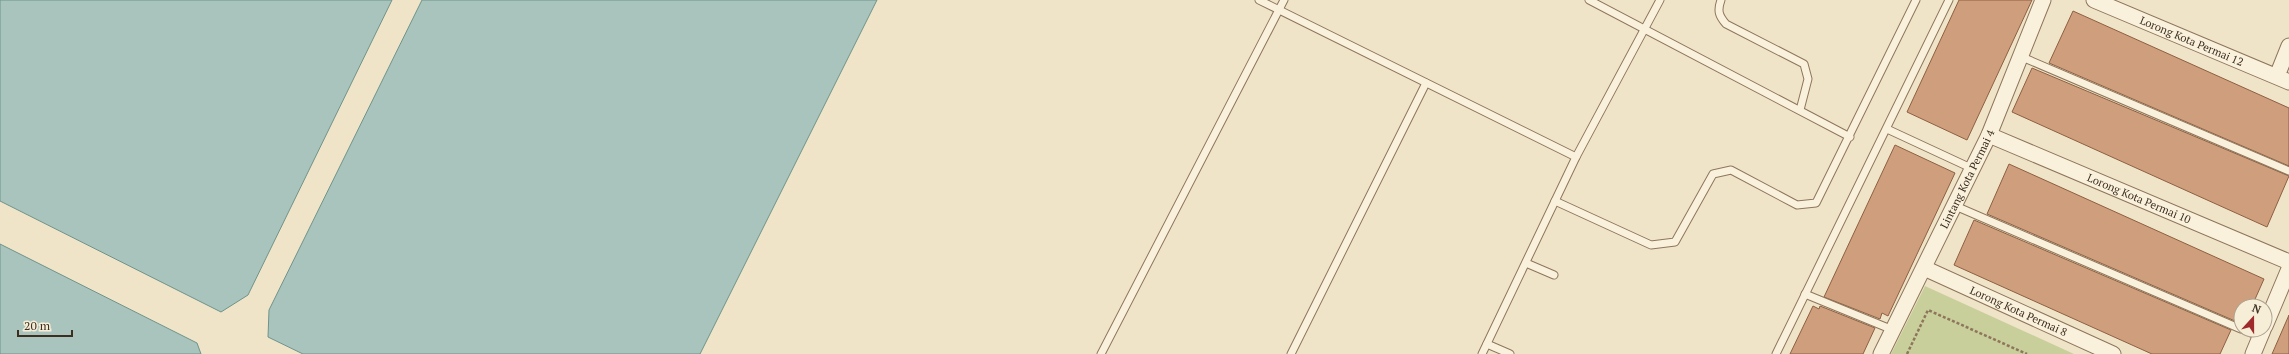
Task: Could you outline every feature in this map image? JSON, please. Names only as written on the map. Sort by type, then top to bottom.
[{"type":"street","name":"Lintang Kota Permai 4","points":[[1881,354],[1924,268],[1971,168],[1989,136],[2022,57],[2043,0]]},
{"type":"street","name":"Lorong Kota Permai 12","points":[[2094,0],[2283,79]]},
{"type":"street","points":[[2283,79],[2289,46]]},
{"type":"street","name":"Lorong Kota Permai 10","points":[[1989,136],[2289,262]]},
{"type":"street","name":"Lorong Kota Permai 8","points":[[1924,268],[2113,354]]},
{"type":"street","points":[[2273,307],[2289,269]]},
{"type":"street","points":[[2253,354],[2260,338]]},
{"type":"lane","points":[[1259,0],[1576,157]]},
{"type":"lane","points":[[1101,354],[1284,0]]},
{"type":"lane","points":[[1589,0],[1850,136]]},
{"type":"lane","points":[[1482,354],[1576,157],[1660,0]]},
{"type":"lane","points":[[1721,0],[1719,17],[1726,24],[1804,64],[1808,79],[1800,110]]},
{"type":"lane","points":[[1556,201],[1652,245],[1675,242],[1713,174],[1731,170],[1798,205],[1816,203],[1916,0]]},
{"type":"lane","points":[[1776,354],[1949,0]]},
{"type":"lane","points":[[2022,57],[2289,171]]},
{"type":"lane","points":[[1291,354],[1426,83]]},
{"type":"lane","points":[[1887,129],[1971,168]]},
{"type":"lane","points":[[1953,205],[2233,325]]},
{"type":"lane","points":[[1526,263],[1554,275]]},
{"type":"lane","points":[[1805,294],[1893,330]]},
{"type":"lane","points":[[1487,344],[1510,354]]},
{"type":"path","points":[[1907,354],[1928,310],[2027,354]]},
{"type":"green space","points":[[1925,286],[2074,354],[1891,354]]},
{"type":"water","points":[[0,0],[392,0],[248,295],[221,312],[0,201]]},
{"type":"water","points":[[422,0],[877,0],[700,354],[303,354],[268,337],[269,310]]},
{"type":"water","points":[[0,244],[197,343],[201,354],[0,354]]},
{"type":"building","points":[[1959,0],[2032,0],[1967,140],[1907,112]]},
{"type":"building","points":[[2073,11],[2289,108],[2289,166],[2049,63]]},
{"type":"building","points":[[2032,68],[2289,176],[2267,227],[2012,112]]},
{"type":"building","points":[[1895,145],[1955,173],[1888,316],[1882,313],[1880,319],[1824,297]]},
{"type":"building","points":[[2009,164],[2264,279],[2256,298],[2233,298],[2233,320],[1987,214]]},
{"type":"building","points":[[1974,220],[2231,330],[2220,354],[2152,354],[1954,265]]},
{"type":"building","points":[[1813,306],[1819,309],[1820,306],[1875,328],[1863,354],[1790,354]]},
{"type":"building","points":[[2289,315],[2289,354],[2272,354]]}]
